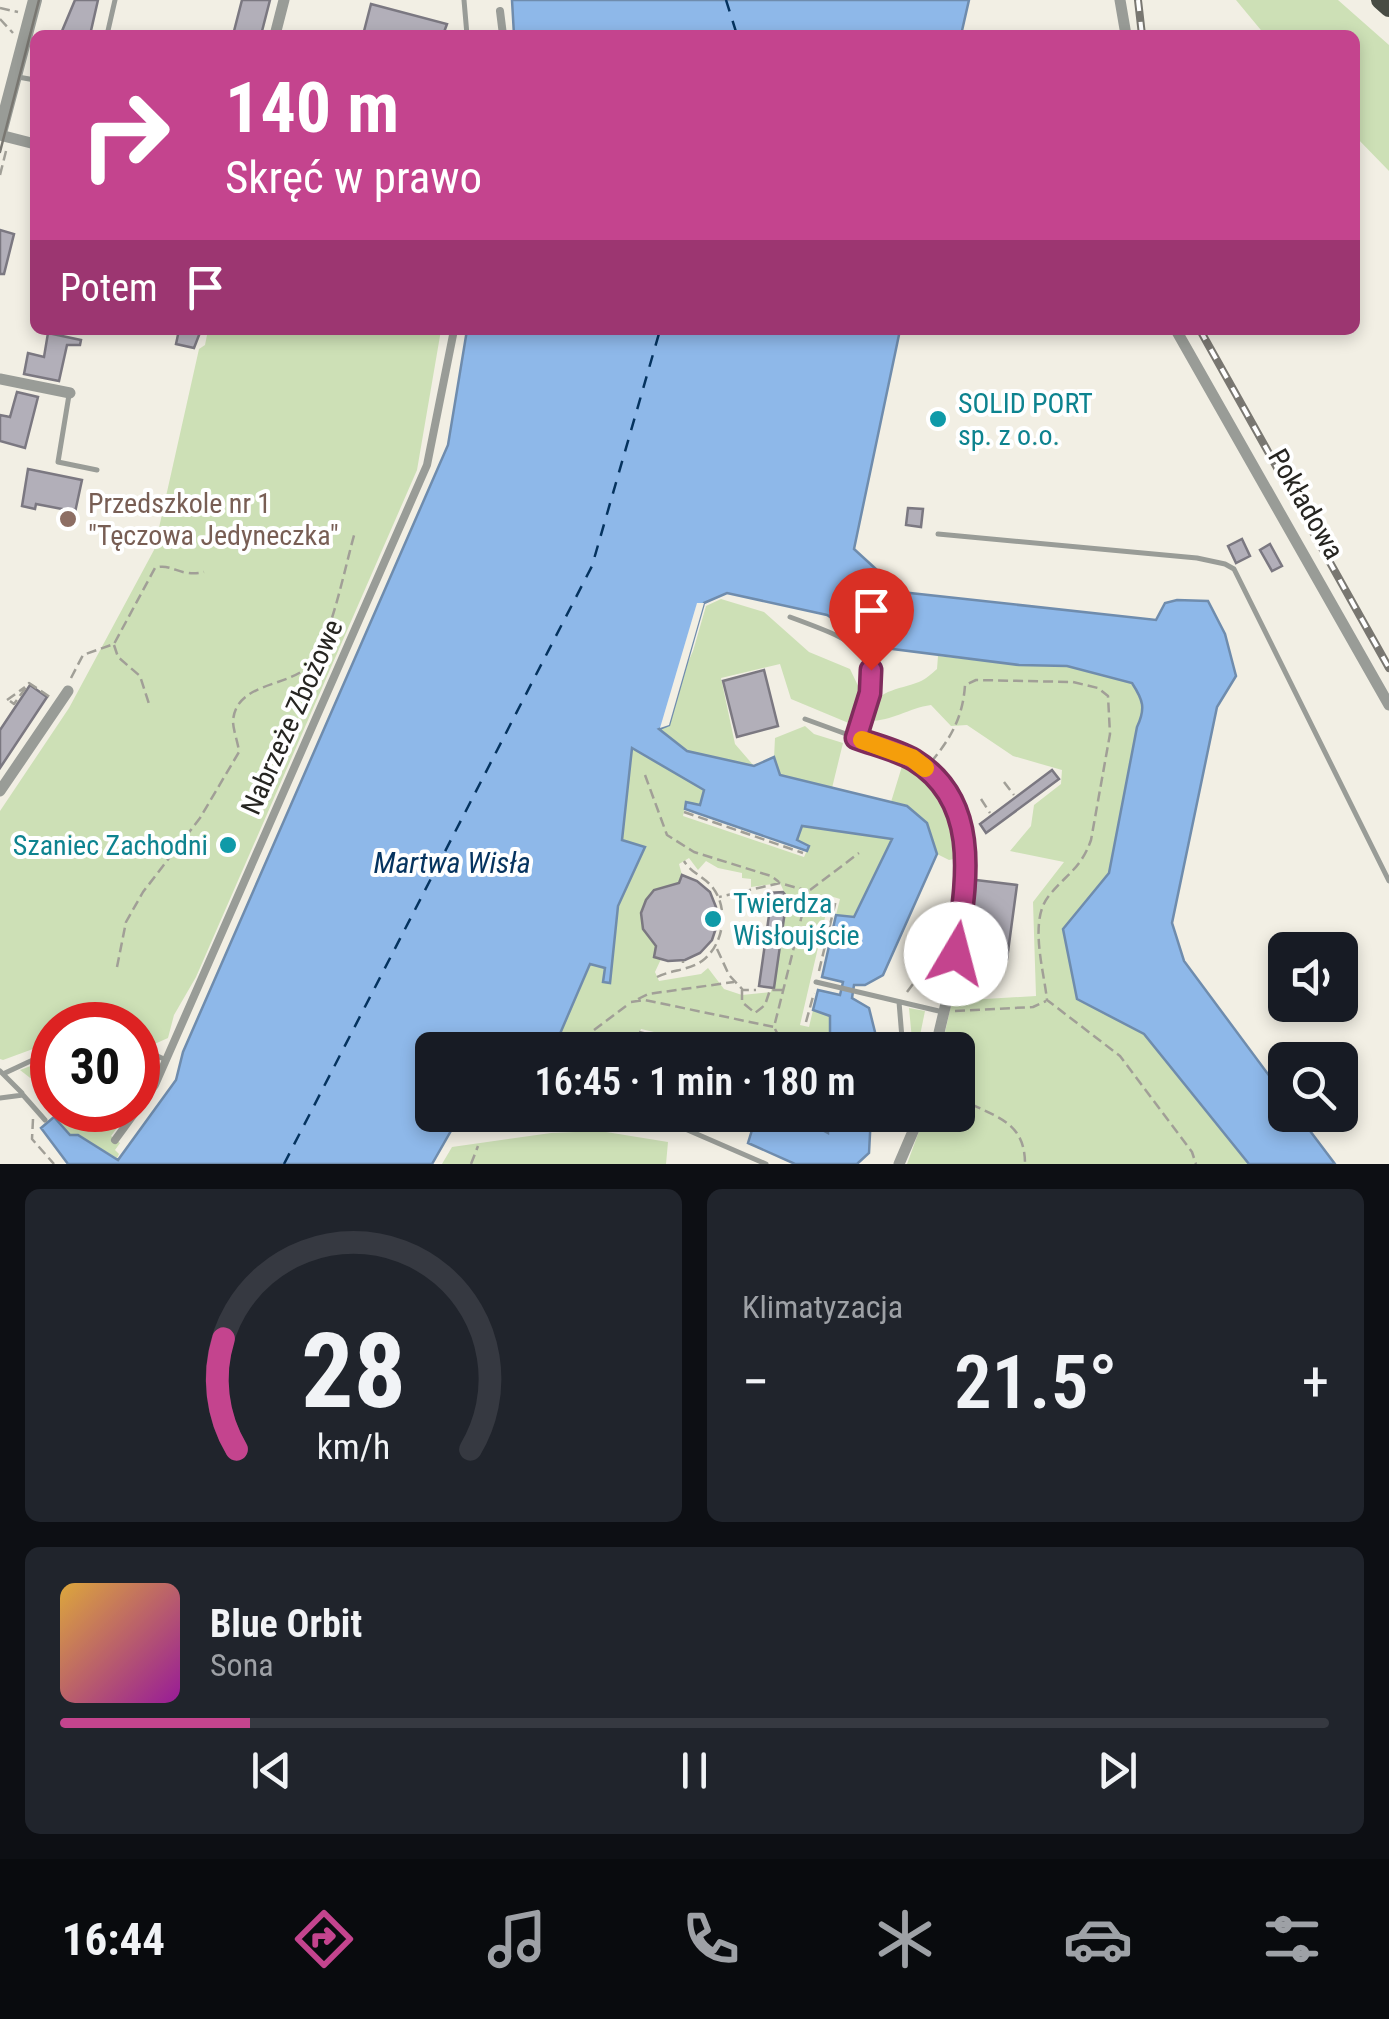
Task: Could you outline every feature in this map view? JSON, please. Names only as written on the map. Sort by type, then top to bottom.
[{"type":"highway","points":[[1380,0],[1389,8]]},
{"type":"street","points":[[30,143],[0,134],[35,0]]},
{"type":"street","points":[[276,30],[284,0]]},
{"type":"street","points":[[1120,0],[1125,30]]},
{"type":"street","points":[[500,12],[502,30]]},
{"type":"street","name":"Nabrzeże Zbożowe","points":[[160,1074],[427,465],[453,335]]},
{"type":"street","name":"Pokładowa","points":[[1179,335],[1389,705]]},
{"type":"street","points":[[0,380],[70,393]]},
{"type":"street","points":[[0,791],[68,691]]},
{"type":"street","points":[[939,1032],[956,954],[968,864],[958,816]]},
{"type":"street","name":"Nabrzeże Zbożowe","points":[[115,1140],[121,1132]]},
{"type":"street","points":[[899,1164],[913,1132]]},
{"type":"lane","points":[[108,30],[115,0]]},
{"type":"lane","points":[[464,0],[466,30]]},
{"type":"lane","points":[[15,76],[30,79]]},
{"type":"lane","points":[[70,393],[58,462],[97,470]]},
{"type":"lane","points":[[938,534],[1197,558],[1234,570],[1389,881]]},
{"type":"lane","points":[[790,618],[827,631],[860,650],[866,660],[871,670],[870,693],[856,738]]},
{"type":"lane","points":[[805,719],[912,758],[938,779],[958,816]]},
{"type":"lane","points":[[816,982],[943,1012]]},
{"type":"lane","points":[[899,1002],[902,1032]]},
{"type":"lane","points":[[160,1057],[166,1060]]},
{"type":"lane","points":[[30,1061],[2,1072],[30,1102]]},
{"type":"lane","points":[[0,1098],[23,1094]]},
{"type":"lane","points":[[692,1132],[766,1164]]},
{"type":"path","points":[[0,8],[20,12]]},
{"type":"path","points":[[0,19],[14,34]]},
{"type":"path","points":[[0,154],[4,155],[0,175]]},
{"type":"path","points":[[117,967],[126,922],[143,892],[200,818],[238,752],[233,722],[242,698],[254,690],[280,684],[311,664],[324,640],[355,532]]},
{"type":"path","points":[[68,691],[83,655],[114,644],[155,568],[166,566],[188,575],[204,572]]},
{"type":"path","points":[[114,644],[118,657],[140,676],[150,707]]},
{"type":"path","points":[[926,768],[954,731],[963,710],[965,686],[976,680],[1073,682],[1098,688],[1108,696],[1110,734],[1091,840],[1079,865],[1048,898],[1039,915],[1047,1000],[1120,1056],[1192,1152],[1196,1164]]},
{"type":"path","points":[[9,700],[28,683],[60,704]]},
{"type":"path","points":[[645,775],[667,835],[694,852],[808,891]]},
{"type":"path","points":[[1004,782],[1014,795]]},
{"type":"path","points":[[980,800],[990,813]]},
{"type":"path","points":[[684,812],[803,853]]},
{"type":"path","points":[[777,1032],[774,1027],[808,891],[859,853]]},
{"type":"path","points":[[657,977],[704,960],[722,927],[718,897],[711,884],[693,874],[684,861]]},
{"type":"path","points":[[718,897],[780,883]]},
{"type":"path","points":[[806,1022],[836,900]]},
{"type":"path","points":[[715,946],[742,990],[742,1002],[755,1012],[765,1005],[770,990],[784,990]]},
{"type":"path","points":[[899,1002],[922,972],[956,954]]},
{"type":"path","points":[[591,1032],[648,994],[734,982]]},
{"type":"path","points":[[742,990],[756,990]]},
{"type":"path","points":[[632,1002],[645,1000],[774,1027]]},
{"type":"path","points":[[943,1012],[1033,1006],[1047,1000]]},
{"type":"path","points":[[975,1106],[1010,1123],[1023,1138],[1026,1164]]},
{"type":"path","points":[[32,1132],[32,1139],[54,1164]]},
{"type":"path","points":[[471,1164],[478,1146]]},
{"type":"green space","points":[[1236,0],[1338,0],[1389,45],[1389,171],[1360,141],[1360,30],[1261,30]]},
{"type":"green space","points":[[207,335],[440,335],[417,470],[196,977],[174,1015],[168,1038],[160,1042],[160,1002],[30,1002],[30,1050],[3,1060],[0,811],[69,708],[154,550],[199,349],[205,345]]},
{"type":"green space","points":[[721,599],[764,612],[809,652],[850,669],[860,690],[851,724],[791,699],[780,664],[721,678],[735,744],[754,766],[687,751],[658,729],[693,651],[706,606]]},
{"type":"green space","points":[[1092,651],[1159,696],[1126,870],[1286,1164],[907,1164],[919,1132],[975,1132],[975,1032],[945,1032],[952,1001],[1036,996],[1033,902],[1064,862],[1010,851],[1031,826],[1034,805],[1061,784],[1062,770],[1013,756],[967,725],[951,726],[931,705],[869,721],[871,711],[885,694],[929,676],[937,669],[938,656],[1067,666]]},
{"type":"green space","points":[[805,726],[814,734],[843,743],[832,788],[780,775],[774,758],[775,738]]},
{"type":"green space","points":[[631,747],[704,790],[700,805],[686,802],[683,816],[804,857],[809,846],[796,840],[802,826],[892,839],[854,918],[836,915],[840,899],[830,896],[800,1025],[809,1027],[813,1010],[830,1015],[830,1032],[641,1029],[561,1032],[591,964],[605,968],[603,982],[610,982],[618,906],[644,848],[622,840]],"holes":[[[689,858],[698,870],[706,861],[742,873],[742,878],[751,879],[751,887],[780,883],[787,898],[771,992],[742,995],[724,989],[708,968],[701,974],[659,981],[655,972],[661,959],[654,957],[656,946],[643,926],[645,904],[654,890],[678,884],[682,875],[679,864]]]},
{"type":"green space","points":[[903,763],[928,781],[947,802],[959,827],[964,857],[949,860],[937,854],[921,821],[891,802]]},
{"type":"green space","points":[[909,1008],[925,1011],[921,1032],[911,1032]]},
{"type":"green space","points":[[67,1132],[114,1132],[111,1136],[120,1143],[115,1150],[119,1154],[117,1158],[78,1135]]},
{"type":"green space","points":[[606,1132],[668,1142],[666,1164],[442,1164],[452,1147],[551,1133]]},
{"type":"water","points":[[512,0],[969,0],[962,30],[514,30]]},
{"type":"water","name":"Martwa Wisła","points":[[466,335],[899,335],[854,549],[901,592],[1156,620],[1165,603],[1208,601],[1225,634],[1236,676],[1217,707],[1172,923],[1184,961],[1268,1074],[1268,1132],[1311,1132],[1335,1164],[1249,1164],[1144,1034],[1077,999],[1063,929],[1109,873],[1142,714],[1141,699],[1132,683],[1067,666],[1019,665],[877,647],[827,615],[727,593],[704,603],[669,725],[659,729],[687,751],[754,766],[774,757],[780,775],[907,806],[927,823],[937,854],[883,975],[865,985],[854,985],[852,998],[869,1008],[875,1032],[830,1032],[830,1016],[813,1010],[818,990],[840,995],[843,982],[822,977],[836,915],[854,917],[892,839],[802,826],[797,840],[809,846],[807,851],[685,809],[686,802],[700,805],[704,790],[632,748],[622,840],[645,847],[618,906],[610,983],[603,982],[605,968],[590,964],[561,1032],[415,1032],[415,1132],[450,1132],[432,1164],[68,1164],[44,1132],[78,1135],[118,1160],[138,1132],[160,1132],[160,1102],[176,1080],[183,1052],[448,445]]},
{"type":"water","points":[[751,1132],[870,1132],[869,1153],[857,1164],[795,1164],[748,1143]]},
{"type":"pier","points":[[697,603],[704,603],[669,725],[660,728]]},
{"type":"building","points":[[75,0],[98,0],[91,30],[62,30]]},
{"type":"building","points":[[242,0],[270,0],[262,30],[234,30]]},
{"type":"building","points":[[371,4],[447,24],[445,30],[364,30]]},
{"type":"building","points":[[0,230],[14,234],[4,274],[0,274]]},
{"type":"building","points":[[48,335],[81,340],[80,345],[67,345],[59,381],[24,374],[28,353],[44,357]]},
{"type":"building","points":[[178,335],[199,335],[194,348],[176,344]]},
{"type":"building","points":[[17,392],[38,397],[25,448],[0,441],[0,415],[10,417]]},
{"type":"building","points":[[28,469],[82,480],[74,517],[61,514],[62,509],[36,504],[35,509],[22,506]]},
{"type":"building","points":[[908,508],[923,509],[921,527],[906,525]]},
{"type":"building","points":[[1242,539],[1250,556],[1236,563],[1228,546]]},
{"type":"building","points":[[1270,544],[1282,566],[1272,571],[1260,550]]},
{"type":"building","points":[[764,670],[778,726],[737,737],[723,681]]},
{"type":"building","points":[[30,685],[47,697],[0,768],[0,730]]},
{"type":"building","points":[[1052,770],[1059,779],[986,833],[980,824]]},
{"type":"building","points":[[682,875],[710,892],[717,925],[712,940],[700,953],[685,960],[668,961],[654,957],[656,946],[643,929],[641,913],[654,890],[679,883]]},
{"type":"building","points":[[976,880],[1017,885],[1007,959],[967,953]]},
{"type":"building","points":[[783,892],[787,897],[774,988],[759,986],[771,901],[768,893]]},
{"type":"ferry route","points":[[726,0],[735,30]]},
{"type":"ferry route","points":[[284,1164],[592,566],[659,335]]},
{"type":"tram line","points":[[31,30],[39,0]]},
{"type":"tram line","points":[[0,152],[30,35]]},
{"type":"railway","points":[[1138,0],[1141,30]]},
{"type":"railway","points":[[1203,335],[1389,668]]},
{"type":"slow traffic","points":[[862,740],[912,758],[925,768]]},
{"type":"place","name":"SOLID PORT sp. z o.o.","points":[[938,419]]},
{"type":"place","name":"Przedszkole nr 1 \"Tęczowa Jedyneczka\"","points":[[68,519]]},
{"type":"place","name":"Szaniec Zachodni","points":[[228,845]]},
{"type":"place","name":"Twierdza Wisłoujście","points":[[713,919]]},
{"type":"route","points":[[871,670],[870,693],[856,738],[912,758],[938,779],[965,838],[968,864],[956,954]]}]
